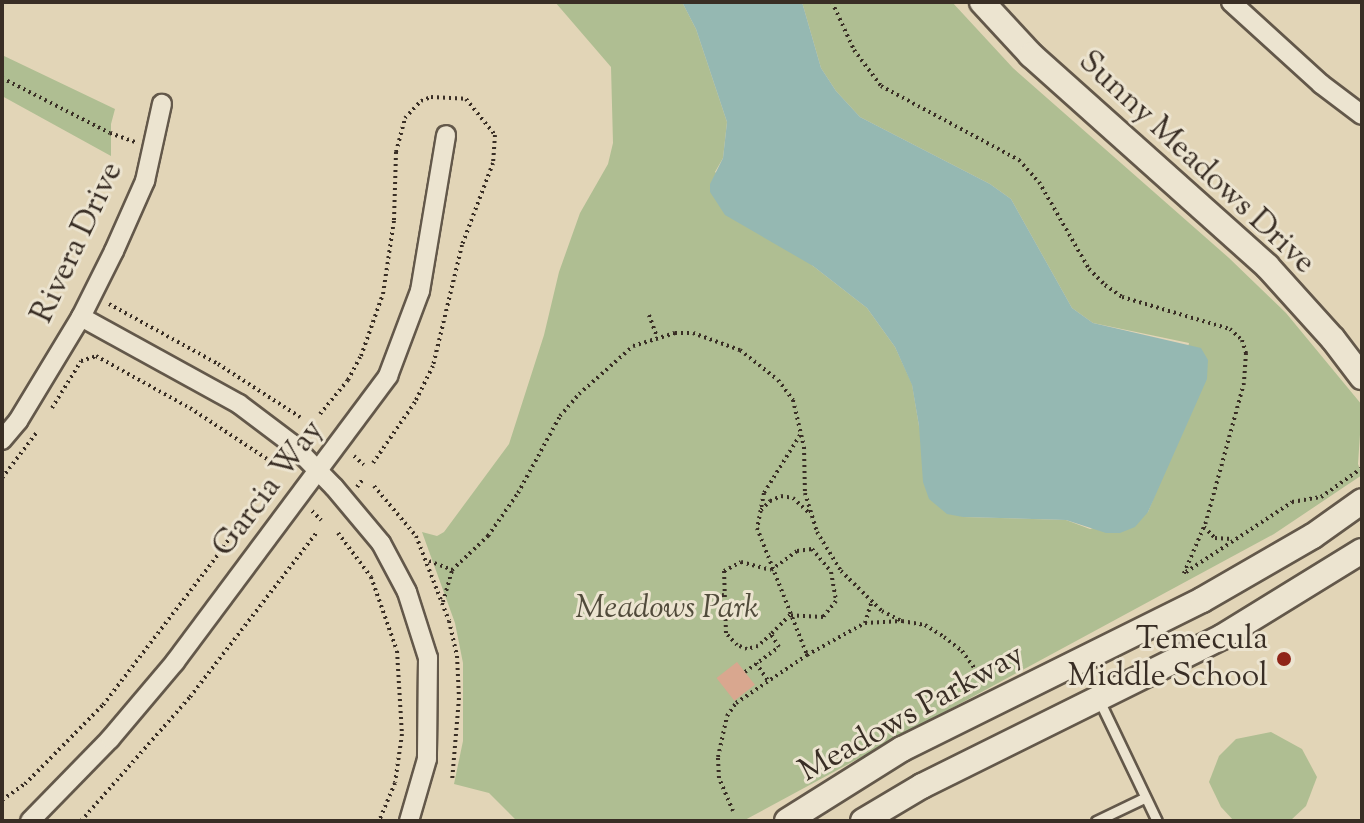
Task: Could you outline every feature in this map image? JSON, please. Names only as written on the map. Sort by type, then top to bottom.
[{"type":"main road","name":"Sunny Meadows Drive","points":[[982,2],[1031,55],[1267,266],[1362,377]]},
{"type":"main road","name":"Meadows Parkway","points":[[787,821],[902,749],[1202,600],[1313,536],[1362,501]]},
{"type":"main road","points":[[863,821],[891,812],[1097,697],[1222,637],[1362,551]]},
{"type":"street","points":[[1231,2],[1321,84],[1362,115]]},
{"type":"street","name":"Rivera Drive","points":[[2,440],[18,421],[92,294],[145,181],[162,104]]},
{"type":"street","name":"Garcia Way","points":[[30,821],[110,739],[175,662],[388,376],[420,291],[446,135]]},
{"type":"street","points":[[81,317],[239,404],[292,444],[320,471],[381,543],[407,592],[428,658],[427,759],[409,821]]},
{"type":"lane","points":[[1097,697],[1157,821]]},
{"type":"lane","points":[[1096,821],[1144,798]]},
{"type":"path","points":[[832,2],[854,50],[881,86],[1019,160],[1039,182],[1089,269],[1105,285],[1122,297],[1230,329],[1242,340],[1246,353],[1244,383],[1204,527],[1184,573],[1292,502],[1321,497],[1362,468]]},
{"type":"path","points":[[2,78],[110,133],[153,147]]},
{"type":"path","points":[[92,294],[218,364],[300,417]]},
{"type":"path","points":[[649,315],[657,337]]},
{"type":"path","points":[[443,602],[452,570],[488,536],[560,416],[579,394],[633,346],[657,337],[693,333],[740,350],[778,380],[793,400],[801,431],[809,513]]},
{"type":"path","points":[[46,418],[81,361],[96,356],[190,408],[267,459]]},
{"type":"path","points":[[2,478],[39,430]]},
{"type":"path","points":[[801,431],[799,443],[764,493],[757,528],[807,655]]},
{"type":"path","points":[[2,800],[25,784],[103,705],[220,552],[269,481]]},
{"type":"path","points":[[760,512],[770,501],[781,496],[793,498],[809,513],[835,563],[882,611],[902,621]]},
{"type":"path","points":[[1204,527],[1215,538],[1235,539]]},
{"type":"path","points":[[81,821],[190,697],[317,532]]},
{"type":"path","points":[[338,533],[371,577],[397,651],[402,734],[395,783],[379,821]]},
{"type":"path","points":[[802,549],[812,549],[831,572],[836,601],[831,611],[823,617],[790,615],[758,646],[747,649],[737,645],[726,633],[724,595],[724,571],[737,562],[771,570],[802,549]]},
{"type":"path","points":[[427,559],[438,567],[452,570]]},
{"type":"path","points":[[704,597],[724,595]]},
{"type":"path","points":[[865,623],[872,600]]},
{"type":"path","points":[[733,811],[719,778],[721,732],[736,703],[807,655],[865,623],[902,621],[925,625],[944,637],[962,651],[979,674]]},
{"type":"path","points":[[745,672],[779,647],[771,634]]},
{"type":"path","points":[[756,663],[768,681]]},
{"type":"green space","name":"Meadows Park","points":[[555,2],[682,2],[696,29],[727,122],[723,158],[715,172],[813,266],[867,308],[895,347],[912,384],[919,426],[963,517],[1066,520],[1090,529],[1148,512],[1158,487],[1189,343],[1093,323],[1072,308],[1011,199],[990,184],[860,117],[836,91],[821,68],[802,2],[952,2],[1013,68],[1229,258],[1286,313],[1362,405],[1358,464],[1362,475],[1274,534],[743,821],[517,821],[489,793],[454,784],[463,741],[463,663],[455,623],[422,532],[437,536],[444,532],[509,444],[544,335],[559,272],[580,213],[608,164],[613,143],[611,67]]},
{"type":"green space","points":[[2,55],[115,109],[111,124],[111,156],[2,96]]},
{"type":"green space","points":[[1271,732],[1302,749],[1317,777],[1306,806],[1290,821],[1234,821],[1221,807],[1209,782],[1219,756],[1236,739]]},
{"type":"water","points":[[682,2],[802,2],[821,68],[836,91],[860,117],[990,184],[1011,199],[1072,308],[1093,323],[1201,348],[1208,360],[1207,379],[1148,512],[1135,527],[1120,533],[1106,533],[1066,520],[963,517],[947,514],[929,499],[923,482],[912,385],[895,347],[867,308],[813,266],[725,215],[710,192],[710,184],[723,158],[727,122],[696,29]]},
{"type":"building","points":[[737,662],[755,685],[734,701],[717,678]]},
{"type":"place","name":"Temecula Middle School","points":[[1284,659]]}]
